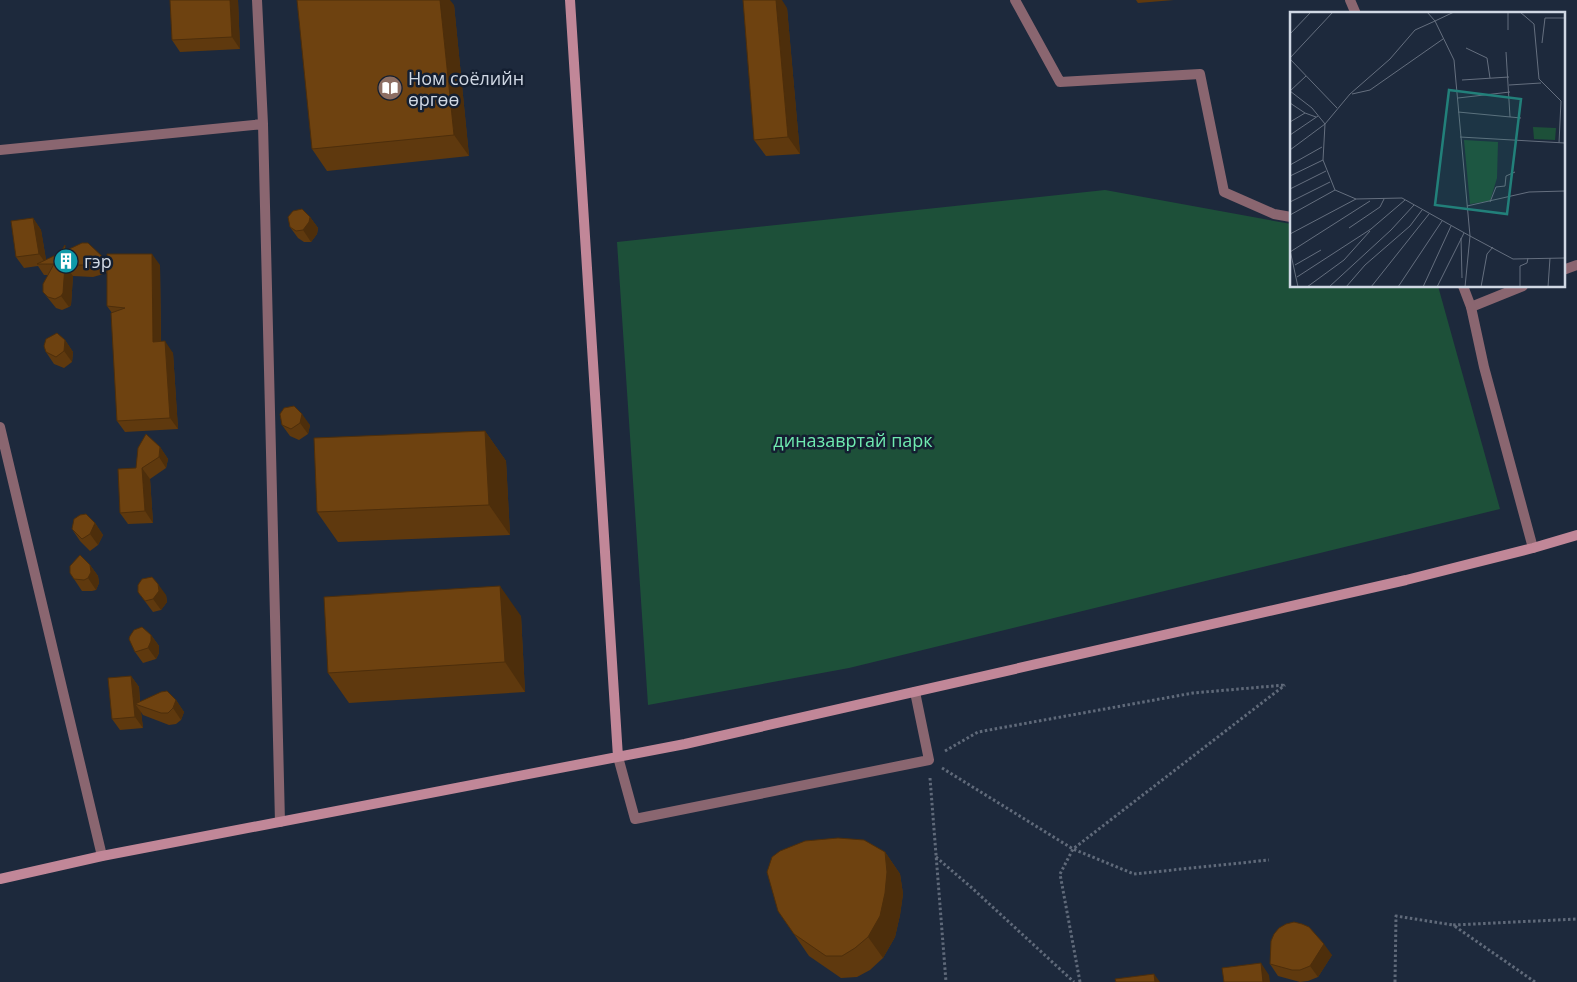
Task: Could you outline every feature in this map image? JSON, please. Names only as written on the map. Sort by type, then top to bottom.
[{"type":"street","points":[[257,0],[263,124],[280,822]]},
{"type":"street","points":[[570,0],[618,757],[635,819],[929,760],[915,692]]},
{"type":"street","points":[[1015,0],[1060,82],[1200,74],[1224,192],[1274,214],[1290,217]]},
{"type":"street","points":[[1350,0],[1355,12]]},
{"type":"street","points":[[0,150],[263,124]]},
{"type":"street","points":[[1564,270],[1577,265]]},
{"type":"street","points":[[1464,288],[1471,307],[1484,367],[1533,548]]},
{"type":"street","points":[[1471,307],[1518,288]]},
{"type":"street","points":[[0,427],[102,856]]},
{"type":"street","points":[[0,879],[102,856],[685,744],[1396,582],[1533,548],[1577,535]]},
{"type":"path","points":[[929,760],[978,732],[1193,693],[1285,685],[1073,849],[1060,874],[1080,982]]},
{"type":"path","points":[[929,760],[1073,849],[1134,874],[1269,860]]},
{"type":"path","points":[[929,760],[946,982]]},
{"type":"path","points":[[936,857],[1074,982]]},
{"type":"path","points":[[1395,982],[1396,916],[1453,925],[1577,919]]},
{"type":"path","points":[[1453,925],[1535,982]]},
{"type":"green space","name":"диназавртай парк","points":[[1105,190],[1290,224],[1290,288],[1439,288],[1500,509],[849,668],[648,705],[617,242]]},
{"type":"building","points":[[170,0],[230,0],[232,37],[172,40]]},
{"type":"building","name":"Ном соёлийн өргөө","points":[[297,0],[440,0],[454,135],[312,149]]},
{"type":"building","points":[[743,0],[776,0],[788,137],[754,140]]},
{"type":"building","points":[[302,209],[310,217],[309,222],[303,230],[296,231],[290,227],[288,217],[293,211]]},
{"type":"building","points":[[33,218],[39,254],[16,257],[11,221]]},
{"type":"building","points":[[82,243],[88,243],[105,259],[85,265],[65,265],[63,293],[55,299],[48,297],[43,292],[43,284],[54,264],[37,264],[60,253],[65,245],[65,251]]},
{"type":"building","points":[[107,254],[152,254],[153,342],[165,341],[170,418],[117,421],[111,313],[125,308],[107,306]]},
{"type":"building","points":[[57,333],[65,340],[64,351],[56,357],[46,352],[44,346],[46,339]]},
{"type":"building","points":[[294,406],[302,414],[300,423],[291,429],[282,425],[280,414],[284,408]]},
{"type":"building","points":[[485,431],[489,505],[317,512],[314,438]]},
{"type":"building","points":[[146,434],[160,447],[159,457],[142,468],[145,511],[120,513],[118,469],[136,468],[138,448]]},
{"type":"building","points":[[86,514],[95,523],[90,534],[82,539],[72,529],[74,519]]},
{"type":"building","points":[[80,555],[90,565],[91,572],[88,578],[84,580],[74,579],[70,573],[70,566]]},
{"type":"building","points":[[152,577],[158,584],[159,591],[153,599],[145,601],[138,592],[138,585],[142,579]]},
{"type":"building","points":[[500,586],[505,662],[328,673],[324,597]]},
{"type":"building","points":[[142,627],[151,635],[151,641],[148,648],[135,652],[129,639],[134,630]]},
{"type":"building","points":[[131,676],[135,717],[112,719],[108,678]]},
{"type":"building","points":[[167,691],[176,700],[173,708],[168,713],[161,713],[135,704],[161,692]]},
{"type":"building","points":[[838,838],[864,840],[885,852],[887,872],[885,893],[880,916],[868,937],[842,956],[826,956],[794,934],[778,911],[767,872],[772,857],[780,851],[805,841]]},
{"type":"building","points":[[1294,922],[1309,927],[1324,944],[1310,966],[1300,970],[1292,970],[1270,964],[1271,941],[1274,934],[1279,928]]},
{"type":"building","points":[[1261,963],[1263,982],[1224,982],[1222,968]]},
{"type":"building","points":[[1154,974],[1155,982],[1116,982],[1115,979]]},
{"type":"place","name":"Ном соёлийн өргөө","points":[[390,88]]},
{"type":"place","name":"гэр","points":[[66,261]]}]
